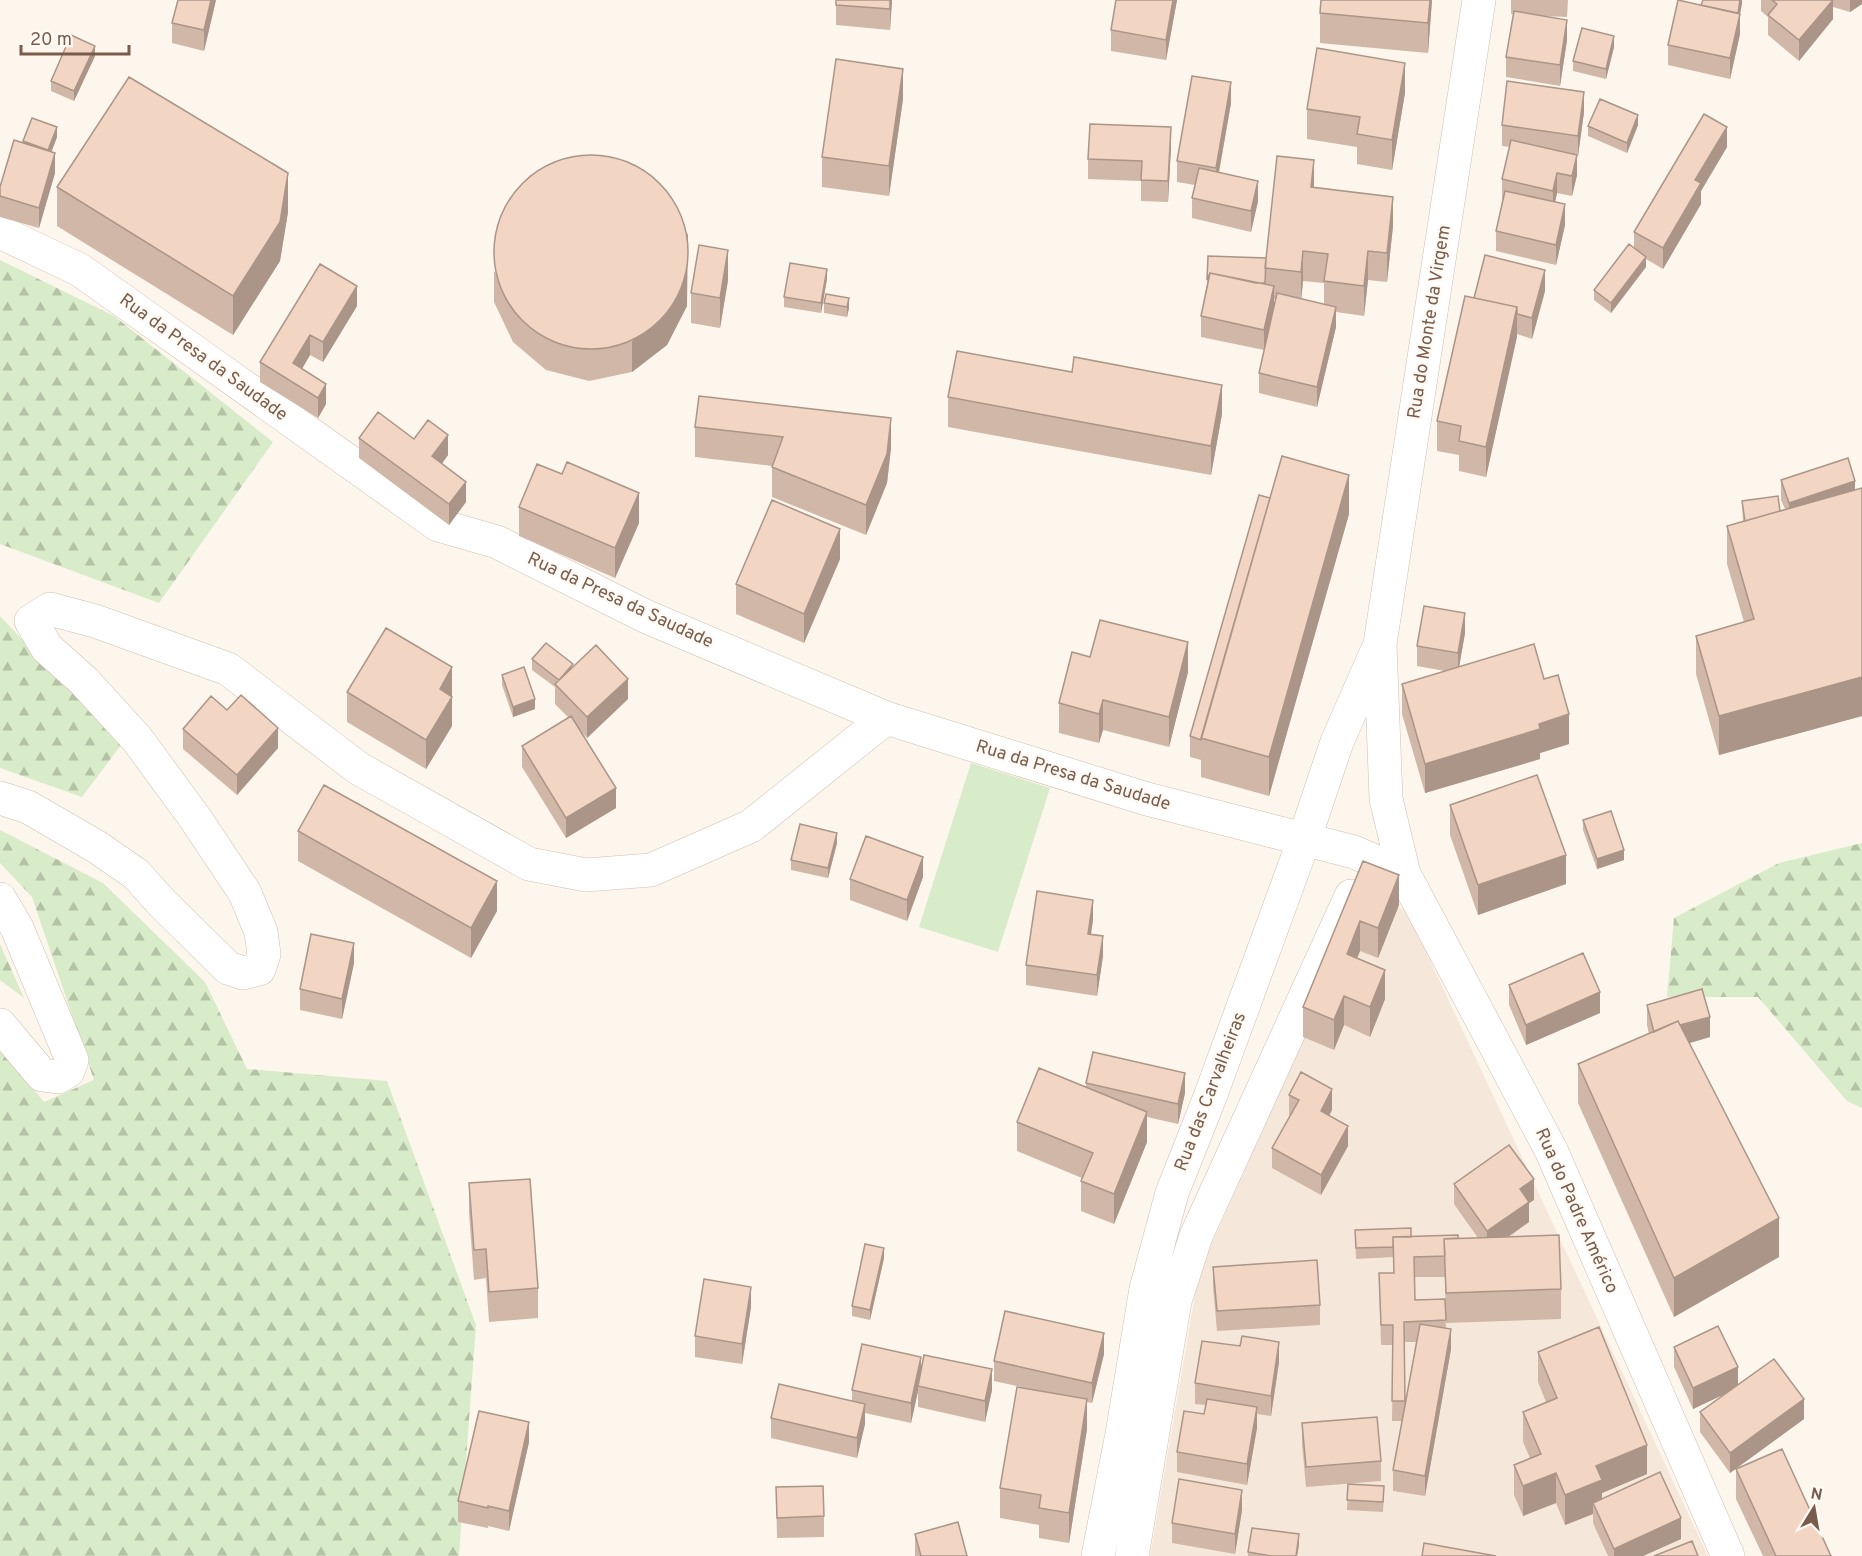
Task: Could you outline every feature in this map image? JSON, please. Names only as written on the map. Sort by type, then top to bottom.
[{"type":"street","name":"Rua do Monte da Virgem","points":[[1380,644],[1479,0]]},
{"type":"street","name":"Rua da Presa da Saudade","points":[[0,232],[80,270],[438,525],[497,542],[647,617],[886,718],[1146,799],[1354,852],[1404,874]]},
{"type":"street","points":[[0,798],[28,807],[97,847],[136,874],[228,968],[243,973],[259,969],[264,954],[261,932],[245,893],[195,818],[137,739],[84,681],[47,648],[31,621],[50,609],[96,621],[228,669],[358,768],[529,864],[586,875],[651,870],[751,826],[886,718]]},
{"type":"street","points":[[1380,644],[1386,799]]},
{"type":"street","name":"Rua das Carvalheiras","points":[[1132,1556],[1151,1352],[1146,1290],[1172,1193],[1210,1097],[1304,840],[1337,742],[1380,644]]},
{"type":"street","name":"Rua das Carvalheiras","points":[[1098,1556],[1122,1434],[1151,1352],[1175,1301],[1196,1236],[1299,1007],[1370,860],[1386,799]]},
{"type":"street","name":"Rua do Padre Américo","points":[[1386,799],[1404,874],[1551,1149],[1728,1556]]},
{"type":"street","points":[[0,899],[17,928],[72,1060],[68,1071],[58,1077],[42,1076],[0,1025]]},
{"type":"shaded area","points":[[1368,896],[1407,911],[1708,1556],[1150,1556],[1199,1272]]},
{"type":"green space","points":[[0,260],[114,316],[273,442],[159,603],[0,544]]},
{"type":"green space","points":[[0,616],[121,745],[82,797],[0,768]]},
{"type":"green space","points":[[971,763],[1050,788],[998,952],[919,927]]},
{"type":"green space","points":[[0,830],[103,883],[205,982],[247,1069],[387,1081],[476,1325],[459,1556],[0,1556],[0,1048],[44,1102],[94,1080],[32,897],[0,863]]},
{"type":"green space","points":[[1862,843],[1862,1108],[1847,1101],[1758,997],[1667,997],[1674,918],[1779,863]]},
{"type":"green space","points":[[0,944],[24,998],[0,980]]},
{"type":"building","points":[[178,0],[211,0],[204,30],[172,23]]},
{"type":"building","points":[[836,0],[890,0],[890,9],[836,5]]},
{"type":"building","points":[[1116,0],[1173,0],[1166,40],[1111,30]]},
{"type":"building","points":[[1321,0],[1430,0],[1428,23],[1320,13]]},
{"type":"building","points":[[1678,0],[1740,14],[1730,58],[1668,45]]},
{"type":"building","points":[[1703,0],[1740,0],[1738,13],[1701,5]]},
{"type":"building","points":[[1772,0],[1833,0],[1799,40],[1768,15],[1777,4]]},
{"type":"building","points":[[1514,11],[1567,20],[1560,65],[1506,57]]},
{"type":"building","points":[[1582,28],[1614,36],[1606,69],[1573,61]]},
{"type":"building","points":[[71,35],[95,46],[74,91],[51,81]]},
{"type":"building","points":[[1317,48],[1405,63],[1392,140],[1357,134],[1360,117],[1307,109]]},
{"type":"building","points":[[836,59],[903,69],[889,166],[822,157]]},
{"type":"building","points":[[1192,76],[1231,82],[1216,168],[1177,161]]},
{"type":"building","points":[[129,77],[288,173],[280,222],[233,296],[57,187]]},
{"type":"building","points":[[1507,81],[1584,92],[1578,136],[1502,125]]},
{"type":"building","points":[[1600,99],[1638,115],[1627,143],[1588,126]]},
{"type":"building","points":[[1704,114],[1727,127],[1695,180],[1701,183],[1663,248],[1634,232]]},
{"type":"building","points":[[32,118],[57,127],[48,150],[23,141]]},
{"type":"building","points":[[1090,124],[1171,127],[1168,181],[1141,180],[1142,161],[1088,159]]},
{"type":"building","points":[[14,140],[55,153],[39,208],[0,196],[0,187]]},
{"type":"building","points":[[1511,140],[1577,155],[1572,176],[1557,173],[1553,191],[1502,179]]},
{"type":"building","points":[[591,155],[628,162],[645,171],[660,183],[672,198],[681,215],[688,252],[681,289],[672,306],[660,321],[645,333],[628,342],[591,349],[554,342],[537,333],[522,321],[510,306],[501,289],[494,252],[501,215],[510,198],[522,183],[537,171],[554,162]]},
{"type":"building","points":[[1277,156],[1314,160],[1311,187],[1393,197],[1387,253],[1368,251],[1364,286],[1324,281],[1328,254],[1303,251],[1301,272],[1265,268]]},
{"type":"building","points":[[1199,168],[1258,181],[1251,211],[1192,198]]},
{"type":"building","points":[[1505,191],[1565,204],[1556,245],[1496,231]]},
{"type":"building","points":[[1629,244],[1646,257],[1611,303],[1594,290]]},
{"type":"building","points":[[699,245],[728,250],[720,298],[691,293]]},
{"type":"building","points":[[1485,255],[1545,270],[1532,318],[1517,314],[1517,307],[1474,298]]},
{"type":"building","points":[[1208,256],[1266,258],[1265,283],[1210,273],[1207,280]]},
{"type":"building","points":[[790,263],[827,269],[821,303],[784,297]]},
{"type":"building","points":[[320,264],[357,286],[323,342],[310,335],[293,363],[326,384],[318,398],[260,362]]},
{"type":"building","points":[[1210,273],[1274,286],[1264,330],[1201,316]]},
{"type":"building","points":[[1277,293],[1336,307],[1317,387],[1259,373]]},
{"type":"building","points":[[826,294],[849,298],[847,307],[824,303]]},
{"type":"building","points":[[1465,296],[1517,307],[1486,447],[1459,441],[1461,426],[1437,421]]},
{"type":"building","points":[[957,351],[1072,372],[1074,357],[1222,385],[1211,446],[948,397]]},
{"type":"building","points":[[699,396],[891,418],[887,454],[866,505],[772,467],[783,437],[695,427]]},
{"type":"building","points":[[378,412],[414,439],[428,420],[448,435],[432,456],[466,482],[449,504],[359,438]]},
{"type":"building","points":[[1282,456],[1349,475],[1269,757],[1201,738]]},
{"type":"building","points":[[1848,458],[1855,481],[1789,503],[1781,480]]},
{"type":"building","points":[[567,462],[639,493],[615,548],[519,507],[537,464],[562,474]]},
{"type":"building","points":[[1862,488],[1862,677],[1719,716],[1696,636],[1754,619],[1727,526]]},
{"type":"building","points":[[1259,495],[1270,498],[1201,740],[1190,736]]},
{"type":"building","points":[[1778,496],[1780,511],[1745,521],[1742,501]]},
{"type":"building","points":[[772,500],[840,529],[804,614],[736,584]]},
{"type":"building","points":[[1424,606],[1465,613],[1458,653],[1417,646]]},
{"type":"building","points":[[1100,620],[1188,642],[1169,717],[1103,700],[1099,714],[1059,703],[1072,652],[1090,657]]},
{"type":"building","points":[[386,628],[452,667],[440,689],[452,697],[426,740],[347,692]]},
{"type":"building","points":[[546,643],[573,664],[559,680],[532,659]]},
{"type":"building","points":[[1534,644],[1544,679],[1558,675],[1569,714],[1539,724],[1540,729],[1425,764],[1402,684]]},
{"type":"building","points":[[596,645],[628,679],[587,717],[555,684]]},
{"type":"building","points":[[524,667],[535,699],[513,707],[502,675]]},
{"type":"building","points":[[241,695],[278,728],[237,775],[183,729],[211,696],[227,710]]},
{"type":"building","points":[[571,716],[616,788],[566,818],[522,746]]},
{"type":"building","points":[[1537,775],[1566,855],[1478,885],[1450,805]]},
{"type":"building","points":[[324,785],[497,881],[471,928],[298,831]]},
{"type":"building","points":[[1611,811],[1624,850],[1597,859],[1583,820]]},
{"type":"building","points":[[800,824],[837,833],[828,868],[791,860]]},
{"type":"building","points":[[866,836],[923,857],[907,900],[850,879]]},
{"type":"building","points":[[1363,861],[1399,875],[1378,928],[1360,921],[1347,954],[1385,970],[1370,1007],[1344,996],[1334,1020],[1303,1007]]},
{"type":"building","points":[[1037,891],[1093,900],[1088,934],[1103,936],[1097,975],[1026,965]]},
{"type":"building","points":[[311,934],[354,943],[342,999],[300,989]]},
{"type":"building","points":[[1583,953],[1600,992],[1526,1025],[1509,985]]},
{"type":"building","points":[[1702,989],[1710,1017],[1680,1025],[1678,1021],[1654,1032],[1647,1005]]},
{"type":"building","points":[[1678,1021],[1779,1218],[1674,1278],[1578,1064]]},
{"type":"building","points":[[1093,1052],[1185,1073],[1178,1104],[1086,1083]]},
{"type":"building","points":[[1039,1068],[1147,1112],[1114,1194],[1081,1181],[1093,1153],[1017,1122]]},
{"type":"building","points":[[1301,1072],[1332,1089],[1321,1111],[1348,1126],[1321,1175],[1272,1148],[1299,1100],[1289,1095]]},
{"type":"building","points":[[1509,1145],[1534,1179],[1520,1189],[1529,1202],[1487,1231],[1454,1184]]},
{"type":"building","points":[[530,1179],[538,1288],[489,1292],[486,1249],[474,1250],[469,1183]]},
{"type":"building","points":[[1411,1228],[1411,1237],[1393,1237],[1393,1247],[1356,1248],[1355,1230]]},
{"type":"building","points":[[1458,1235],[1458,1238],[1444,1239],[1445,1256],[1414,1257],[1415,1300],[1445,1299],[1446,1320],[1404,1322],[1405,1401],[1392,1401],[1393,1325],[1381,1325],[1379,1273],[1394,1273],[1393,1237]]},
{"type":"building","points":[[1559,1235],[1561,1289],[1446,1293],[1444,1239]]},
{"type":"building","points":[[865,1244],[884,1248],[870,1310],[852,1306]]},
{"type":"building","points":[[1317,1260],[1320,1305],[1217,1311],[1213,1267]]},
{"type":"building","points":[[704,1279],[751,1287],[742,1344],[695,1336]]},
{"type":"building","points":[[1005,1311],[1104,1333],[1092,1383],[994,1361]]},
{"type":"building","points":[[1420,1324],[1451,1329],[1425,1476],[1393,1470]]},
{"type":"building","points":[[1718,1326],[1738,1367],[1693,1388],[1674,1347]]},
{"type":"building","points":[[1599,1327],[1647,1445],[1596,1466],[1602,1480],[1565,1495],[1556,1473],[1523,1486],[1514,1465],[1541,1454],[1523,1412],[1557,1398],[1538,1352]]},
{"type":"building","points":[[1242,1336],[1279,1342],[1271,1396],[1195,1383],[1202,1341],[1240,1346]]},
{"type":"building","points":[[862,1344],[921,1357],[911,1403],[852,1390]]},
{"type":"building","points":[[924,1355],[992,1369],[985,1401],[918,1386]]},
{"type":"building","points":[[1774,1359],[1804,1399],[1730,1453],[1700,1412]]},
{"type":"building","points":[[779,1384],[865,1404],[857,1438],[771,1418]]},
{"type":"building","points":[[1017,1387],[1087,1399],[1069,1513],[1039,1508],[1041,1495],[1000,1488]]},
{"type":"building","points":[[1207,1399],[1257,1407],[1247,1464],[1177,1452],[1184,1411],[1204,1414]]},
{"type":"building","points":[[479,1411],[529,1422],[509,1511],[458,1501]]},
{"type":"building","points":[[1377,1417],[1381,1461],[1306,1467],[1302,1423]]},
{"type":"building","points":[[1782,1449],[1831,1556],[1776,1556],[1736,1469]]},
{"type":"building","points":[[1660,1472],[1681,1518],[1614,1549],[1593,1503]]},
{"type":"building","points":[[1179,1479],[1242,1490],[1235,1534],[1172,1523]]},
{"type":"building","points":[[1348,1484],[1384,1486],[1383,1502],[1347,1500]]},
{"type":"building","points":[[823,1486],[824,1516],[777,1518],[776,1487]]},
{"type":"building","points":[[958,1522],[967,1556],[921,1556],[915,1534]]},
{"type":"building","points":[[1252,1528],[1299,1534],[1296,1556],[1271,1556],[1248,1552]]},
{"type":"building","points":[[1692,1541],[1698,1556],[1654,1556]]},
{"type":"building","points":[[1424,1543],[1496,1556],[1422,1556]]}]
